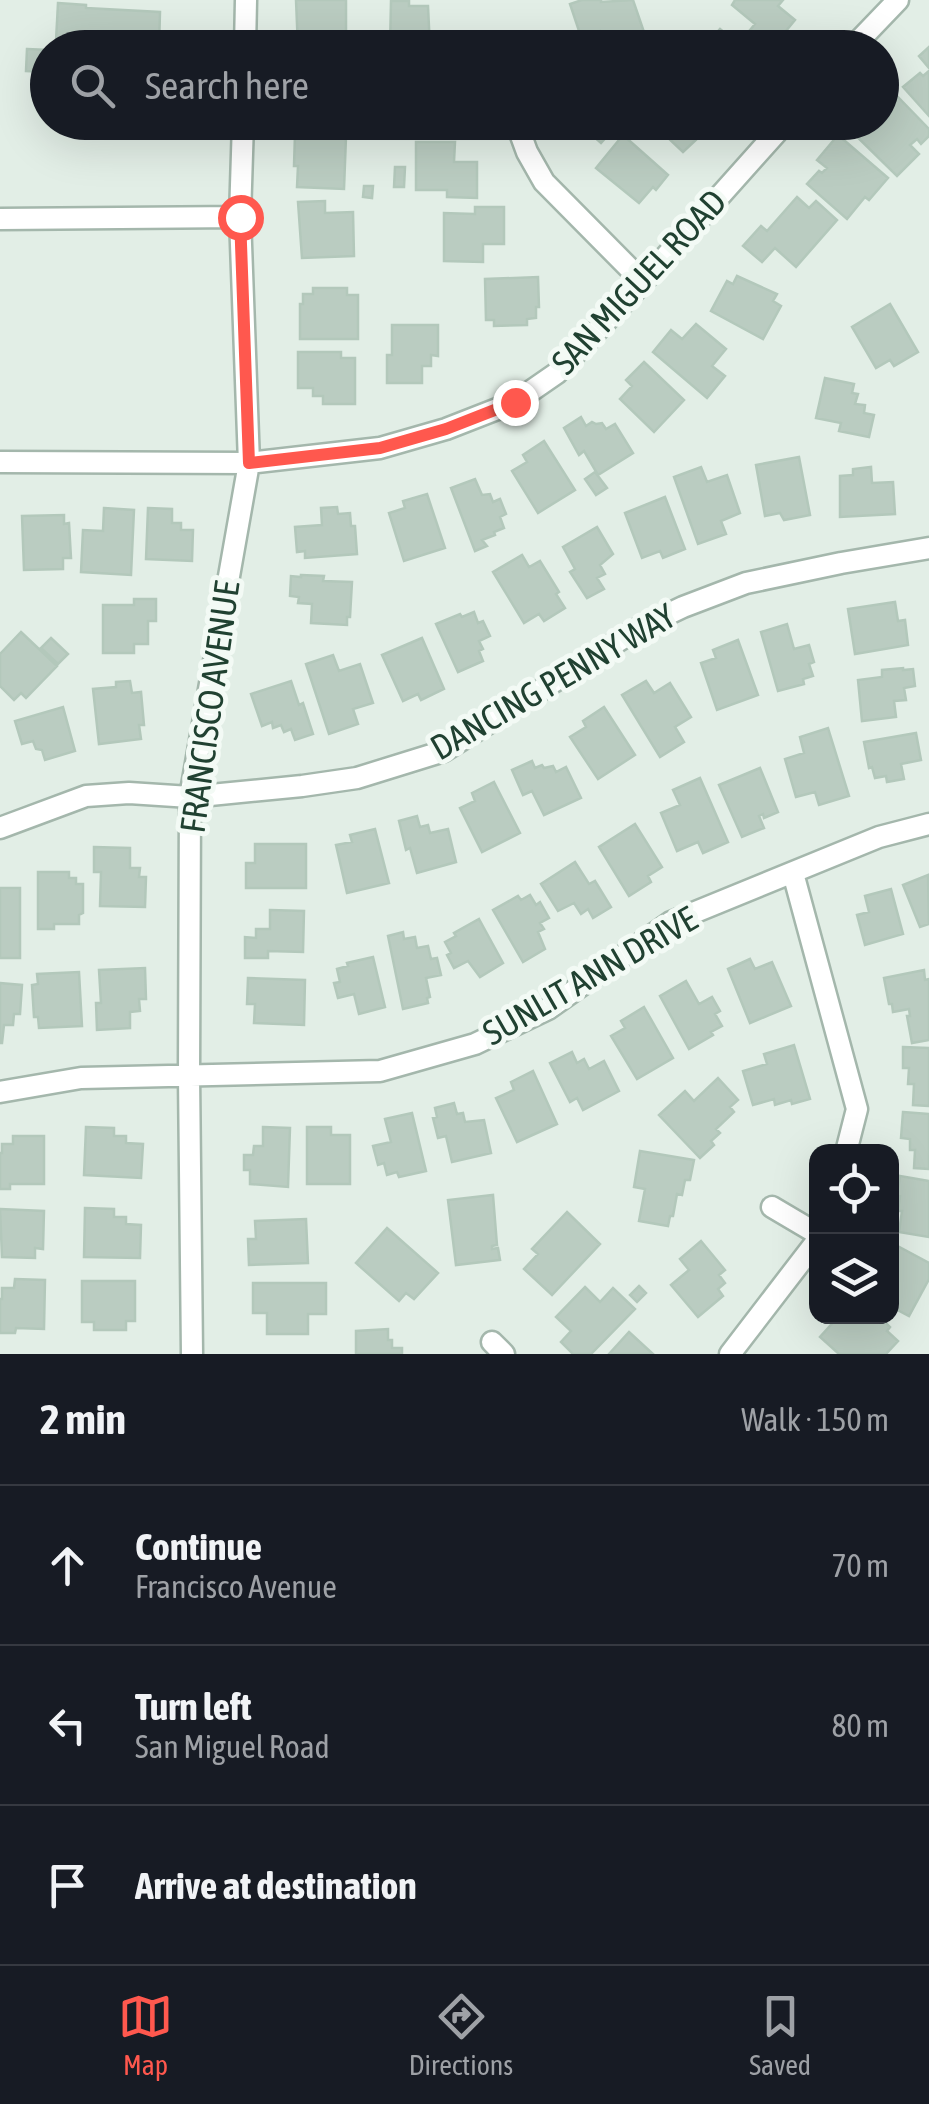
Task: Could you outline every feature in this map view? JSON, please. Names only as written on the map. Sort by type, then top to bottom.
[{"type":"street","points":[[245,30],[246,0]]},
{"type":"street","points":[[869,30],[898,0]]},
{"type":"street","name":"FRANCISCO AVENUE","points":[[192,1354],[190,797],[249,463],[240,217],[242,140]]},
{"type":"street","points":[[523,140],[544,182],[644,282]]},
{"type":"street","name":"SAN MIGUEL ROAD","points":[[0,462],[249,463],[380,448],[446,429],[515,402],[557,373],[770,140]]},
{"type":"street","points":[[0,219],[240,217]]},
{"type":"street","name":"DANCING PENNY WAY","points":[[0,828],[86,796],[129,793],[190,797],[357,778],[444,751],[639,628],[683,607],[746,584],[929,548]]},
{"type":"street","name":"SUNLIT ANN DRIVE","points":[[0,1092],[81,1078],[380,1071],[474,1044],[548,1009],[671,922],[879,837],[929,824]]},
{"type":"street","points":[[793,873],[857,1109],[848,1144]]},
{"type":"street","points":[[772,1207],[809,1228]]},
{"type":"street","points":[[730,1354],[809,1251]]},
{"type":"building","points":[[296,0],[346,0],[346,30],[297,30]]},
{"type":"building","points":[[582,0],[633,0],[643,30],[579,30],[570,4]]},
{"type":"building","points":[[735,0],[783,0],[778,6],[795,20],[787,30],[750,30],[755,24],[732,5]]},
{"type":"building","points":[[391,1],[428,6],[429,30],[390,30]]},
{"type":"building","points":[[58,3],[160,12],[160,30],[57,30]]},
{"type":"building","points":[[929,47],[929,68],[919,56]]},
{"type":"building","points":[[27,49],[30,49],[30,71],[26,71]]},
{"type":"building","points":[[929,71],[929,116],[903,87],[920,73],[923,76]]},
{"type":"building","points":[[899,98],[929,129],[929,136],[921,144],[917,139],[910,145],[919,154],[897,176],[860,140],[899,140]]},
{"type":"building","points":[[295,140],[346,140],[344,189],[297,187],[298,166],[294,166]]},
{"type":"building","points":[[619,140],[629,140],[668,175],[639,203],[596,168]]},
{"type":"building","points":[[670,140],[696,140],[683,152]]},
{"type":"building","points":[[834,140],[844,140],[888,178],[847,219],[807,184],[827,168],[817,160]]},
{"type":"building","points":[[416,142],[455,142],[454,162],[477,162],[477,198],[447,197],[447,190],[416,190]]},
{"type":"building","points":[[395,167],[405,167],[404,187],[394,187]]},
{"type":"building","points":[[364,186],[373,186],[372,198],[363,197]]},
{"type":"building","points":[[797,197],[809,208],[816,201],[837,220],[796,267],[775,248],[762,262],[743,246],[761,226],[767,231]]},
{"type":"building","points":[[325,201],[325,213],[353,212],[354,256],[302,258],[298,202]]},
{"type":"building","points":[[475,207],[504,207],[504,244],[483,244],[483,262],[444,261],[444,213],[475,214]]},
{"type":"building","points":[[737,276],[777,294],[773,301],[781,306],[763,339],[711,311],[727,281],[733,284]]},
{"type":"building","points":[[538,277],[536,318],[527,319],[527,325],[494,326],[494,320],[486,320],[485,279]]},
{"type":"building","points":[[313,288],[347,288],[347,295],[358,295],[358,339],[300,339],[300,304],[303,294],[313,294]]},
{"type":"building","points":[[890,304],[918,352],[894,366],[890,360],[876,368],[852,327]]},
{"type":"building","points":[[696,324],[726,349],[712,366],[725,376],[707,398],[653,352],[671,330],[682,339]]},
{"type":"building","points":[[392,325],[438,325],[438,356],[431,355],[431,366],[422,366],[422,383],[387,383]]},
{"type":"building","points":[[298,352],[341,352],[341,358],[355,358],[355,404],[323,404],[323,396],[313,396],[313,388],[298,388]]},
{"type":"building","points":[[644,362],[684,400],[654,432],[620,399],[632,386],[626,380]]},
{"type":"building","points":[[825,378],[854,384],[852,393],[858,394],[855,404],[865,405],[864,413],[874,415],[869,437],[839,431],[841,423],[816,418]]},
{"type":"building","points":[[581,417],[586,426],[602,423],[606,429],[615,424],[633,453],[598,475],[584,451],[579,455],[564,428]]},
{"type":"building","points":[[544,441],[575,490],[538,513],[512,471],[527,462],[523,455]]},
{"type":"building","points":[[799,457],[810,515],[784,520],[780,513],[765,516],[756,465]]},
{"type":"building","points":[[701,467],[707,482],[727,475],[740,513],[721,521],[726,534],[698,544],[674,477]]},
{"type":"building","points":[[871,467],[872,483],[893,482],[895,514],[840,517],[840,476],[853,475],[853,469]]},
{"type":"building","points":[[595,472],[607,488],[596,495],[585,479]]},
{"type":"building","points":[[475,479],[482,495],[490,494],[493,502],[500,499],[506,514],[500,517],[504,528],[482,540],[487,546],[475,551],[451,488]]},
{"type":"building","points":[[427,494],[445,548],[404,561],[389,513],[405,508],[403,501]]},
{"type":"building","points":[[665,497],[685,549],[663,558],[660,551],[642,558],[625,513]]},
{"type":"building","points":[[337,507],[338,514],[350,513],[357,554],[305,558],[305,551],[297,552],[295,527],[322,525],[321,508]]},
{"type":"building","points":[[104,508],[134,510],[131,575],[81,572],[83,530],[103,531]]},
{"type":"building","points":[[148,508],[172,509],[172,523],[181,523],[181,530],[193,530],[192,561],[146,559]]},
{"type":"building","points":[[64,515],[64,524],[69,523],[71,558],[63,558],[63,569],[24,570],[22,516]]},
{"type":"building","points":[[597,527],[613,554],[600,565],[605,574],[597,578],[604,589],[587,598],[570,572],[575,569],[563,547]]},
{"type":"building","points":[[522,555],[529,567],[540,561],[565,608],[544,621],[539,614],[524,623],[493,572]]},
{"type":"building","points":[[291,576],[352,582],[347,625],[311,623],[312,604],[298,603],[299,597],[290,596]]},
{"type":"building","points":[[134,599],[156,599],[156,621],[148,621],[148,644],[134,644],[134,653],[103,653],[103,605],[134,605]]},
{"type":"building","points":[[895,602],[898,621],[905,620],[908,645],[855,654],[848,609]]},
{"type":"building","points":[[474,612],[490,636],[479,641],[483,661],[458,672],[436,624]]},
{"type":"building","points":[[787,624],[794,649],[809,645],[813,676],[803,679],[804,684],[778,691],[761,632]]},
{"type":"building","points":[[21,632],[57,666],[26,698],[21,693],[14,700],[0,686],[0,654]]},
{"type":"building","points":[[51,638],[68,654],[58,664],[41,648]]},
{"type":"building","points":[[422,638],[444,689],[421,700],[418,694],[403,701],[382,655]]},
{"type":"building","points":[[738,640],[758,695],[717,710],[701,663],[716,658],[713,650]]},
{"type":"building","points":[[333,655],[339,671],[360,664],[373,703],[353,709],[358,724],[329,734],[306,664]]},
{"type":"building","points":[[913,669],[915,686],[904,688],[906,700],[894,701],[896,717],[862,721],[858,680],[882,677],[882,670]]},
{"type":"building","points":[[130,681],[132,693],[141,692],[141,739],[99,744],[93,689]]},
{"type":"building","points":[[291,681],[313,734],[295,740],[291,729],[284,732],[281,725],[273,728],[272,722],[262,726],[251,694]]},
{"type":"building","points":[[646,681],[654,693],[670,683],[691,717],[675,727],[684,742],[660,757],[622,695]]},
{"type":"building","points":[[63,707],[75,751],[45,760],[33,741],[22,744],[15,721]]},
{"type":"building","points":[[604,707],[635,755],[598,779],[570,737],[586,727],[583,721]]},
{"type":"building","points":[[828,728],[849,796],[819,805],[815,792],[796,797],[785,759],[804,753],[800,737]]},
{"type":"building","points":[[916,733],[921,760],[901,764],[904,779],[887,782],[886,776],[875,778],[864,742]]},
{"type":"building","points":[[532,761],[535,768],[553,766],[556,772],[566,767],[581,798],[544,815],[532,791],[523,795],[512,770]]},
{"type":"building","points":[[760,768],[778,812],[759,816],[764,828],[742,837],[719,785]]},
{"type":"building","points":[[700,778],[728,842],[703,853],[698,842],[677,851],[661,813],[680,805],[673,790]]},
{"type":"building","points":[[494,782],[520,833],[482,852],[460,808],[475,801],[472,793]]},
{"type":"building","points":[[417,816],[420,827],[428,825],[430,833],[448,829],[456,862],[417,873],[399,821]]},
{"type":"building","points":[[635,824],[662,867],[648,876],[651,882],[629,896],[599,847]]},
{"type":"building","points":[[375,829],[389,883],[347,893],[336,845],[352,842],[350,835]]},
{"type":"building","points":[[255,844],[306,844],[306,888],[246,888],[246,863],[255,863]]},
{"type":"building","points":[[94,847],[130,848],[130,868],[140,868],[139,877],[146,877],[145,907],[100,906],[101,872],[94,872]]},
{"type":"building","points":[[575,862],[589,884],[595,881],[611,907],[593,918],[588,909],[581,914],[574,903],[558,911],[541,884]]},
{"type":"building","points":[[38,872],[69,872],[69,878],[76,878],[76,884],[83,884],[79,924],[54,924],[54,929],[38,929]]},
{"type":"building","points":[[928,875],[929,924],[920,927],[903,885]]},
{"type":"building","points":[[0,888],[20,888],[20,958],[0,958]]},
{"type":"building","points":[[891,889],[903,934],[865,945],[857,915],[869,912],[865,896]]},
{"type":"building","points":[[530,895],[536,905],[540,902],[549,918],[540,923],[544,929],[538,932],[545,949],[523,962],[493,910],[518,896],[521,900]]},
{"type":"building","points":[[270,910],[304,911],[303,952],[268,951],[268,958],[245,958],[245,937],[256,938],[256,929],[270,929]]},
{"type":"building","points":[[479,919],[503,963],[480,977],[468,961],[454,968],[445,942]]},
{"type":"building","points":[[403,932],[404,939],[415,937],[417,948],[428,946],[431,959],[437,958],[441,975],[426,978],[428,1003],[403,1009],[388,936]]},
{"type":"building","points":[[373,957],[385,1007],[359,1014],[354,994],[338,998],[334,983],[340,982],[337,969]]},
{"type":"building","points":[[750,959],[755,969],[772,962],[791,1006],[750,1023],[728,969]]},
{"type":"building","points":[[145,968],[146,999],[139,999],[140,1011],[130,1012],[130,1028],[97,1030],[96,1003],[101,1003],[99,970]]},
{"type":"building","points":[[924,970],[925,980],[929,979],[929,1040],[912,1043],[909,1009],[893,1012],[884,978]]},
{"type":"building","points":[[79,972],[82,1026],[39,1028],[38,1017],[34,1017],[32,985],[38,984],[37,974]]},
{"type":"building","points":[[248,978],[305,980],[304,1025],[254,1023],[255,1004],[247,1004]]},
{"type":"building","points":[[686,981],[699,1004],[712,997],[722,1026],[689,1049],[660,996]]},
{"type":"building","points":[[0,983],[22,985],[20,1014],[14,1014],[13,1025],[4,1025],[2,1043],[0,1043]]},
{"type":"building","points":[[644,1007],[673,1058],[637,1079],[611,1036],[625,1028],[621,1021]]},
{"type":"building","points":[[794,1045],[810,1099],[775,1105],[774,1099],[753,1105],[743,1071],[767,1064],[764,1054]]},
{"type":"building","points":[[903,1047],[929,1048],[929,1106],[913,1105],[914,1084],[908,1084],[909,1068],[903,1068]]},
{"type":"building","points":[[572,1052],[577,1063],[584,1059],[589,1069],[604,1061],[619,1091],[583,1110],[577,1098],[570,1102],[550,1063]]},
{"type":"building","points":[[533,1071],[557,1124],[517,1142],[496,1098],[514,1090],[511,1082]]},
{"type":"building","points":[[718,1078],[738,1100],[730,1107],[734,1112],[716,1129],[720,1133],[711,1141],[714,1145],[700,1158],[659,1115],[685,1091],[694,1101]]},
{"type":"building","points":[[454,1103],[465,1122],[484,1120],[491,1153],[452,1162],[446,1136],[438,1138],[433,1118],[437,1117],[435,1108]]},
{"type":"building","points":[[903,1112],[929,1114],[929,1169],[914,1168],[915,1150],[910,1150],[910,1139],[901,1138]]},
{"type":"building","points":[[412,1113],[426,1171],[399,1177],[397,1172],[387,1175],[384,1163],[378,1165],[373,1146],[391,1142],[385,1119]]},
{"type":"building","points":[[86,1127],[114,1128],[114,1136],[126,1136],[126,1143],[143,1144],[141,1178],[84,1175]]},
{"type":"building","points":[[263,1127],[290,1128],[288,1187],[250,1184],[250,1170],[244,1170],[244,1155],[253,1155],[254,1146],[263,1146]]},
{"type":"building","points":[[307,1127],[331,1127],[331,1135],[350,1135],[350,1184],[307,1184]]},
{"type":"building","points":[[13,1136],[44,1136],[44,1184],[10,1184],[10,1189],[0,1189],[2,1144],[13,1144]]},
{"type":"building","points":[[640,1151],[694,1160],[690,1180],[685,1180],[682,1195],[677,1194],[668,1226],[639,1221],[645,1189],[634,1187]]},
{"type":"building","points":[[900,1176],[929,1181],[929,1237],[899,1232],[902,1211]]},
{"type":"building","points":[[493,1195],[497,1245],[492,1249],[498,1248],[500,1260],[456,1265],[448,1200]]},
{"type":"building","points":[[85,1208],[114,1209],[114,1217],[126,1217],[126,1224],[141,1225],[140,1258],[84,1257]]},
{"type":"building","points":[[0,1209],[44,1211],[43,1249],[35,1248],[35,1258],[2,1257]]},
{"type":"building","points":[[567,1212],[600,1244],[552,1295],[524,1269],[538,1254],[532,1249]]},
{"type":"building","points":[[306,1219],[308,1263],[249,1265],[248,1239],[256,1239],[255,1221]]},
{"type":"building","points":[[387,1228],[438,1273],[414,1299],[406,1293],[399,1301],[356,1263]]},
{"type":"building","points":[[701,1241],[725,1270],[719,1275],[725,1283],[718,1289],[723,1296],[698,1317],[671,1285],[689,1270],[680,1259]]},
{"type":"building","points":[[899,1247],[929,1263],[929,1279],[909,1316],[899,1311]]},
{"type":"building","points":[[15,1279],[45,1280],[44,1329],[16,1328],[15,1333],[0,1333],[2,1288],[14,1288]]},
{"type":"building","points":[[82,1281],[135,1281],[135,1321],[126,1321],[126,1330],[94,1330],[94,1322],[82,1322]]},
{"type":"building","points":[[253,1283],[326,1283],[326,1314],[308,1314],[308,1334],[267,1334],[267,1313],[253,1313]]},
{"type":"building","points":[[639,1286],[646,1293],[637,1302],[630,1295]]},
{"type":"building","points":[[585,1287],[600,1302],[613,1288],[635,1309],[591,1354],[573,1354],[561,1342],[571,1331],[556,1317]]},
{"type":"building","points":[[832,1324],[887,1324],[887,1331],[898,1341],[886,1354],[839,1354],[820,1337]]},
{"type":"building","points":[[388,1329],[392,1348],[402,1348],[402,1354],[356,1354],[356,1331]]},
{"type":"building","points":[[629,1332],[653,1354],[609,1354]]},
{"type":"route","points":[[240,217],[249,463],[380,448],[446,429],[515,402]]}]
